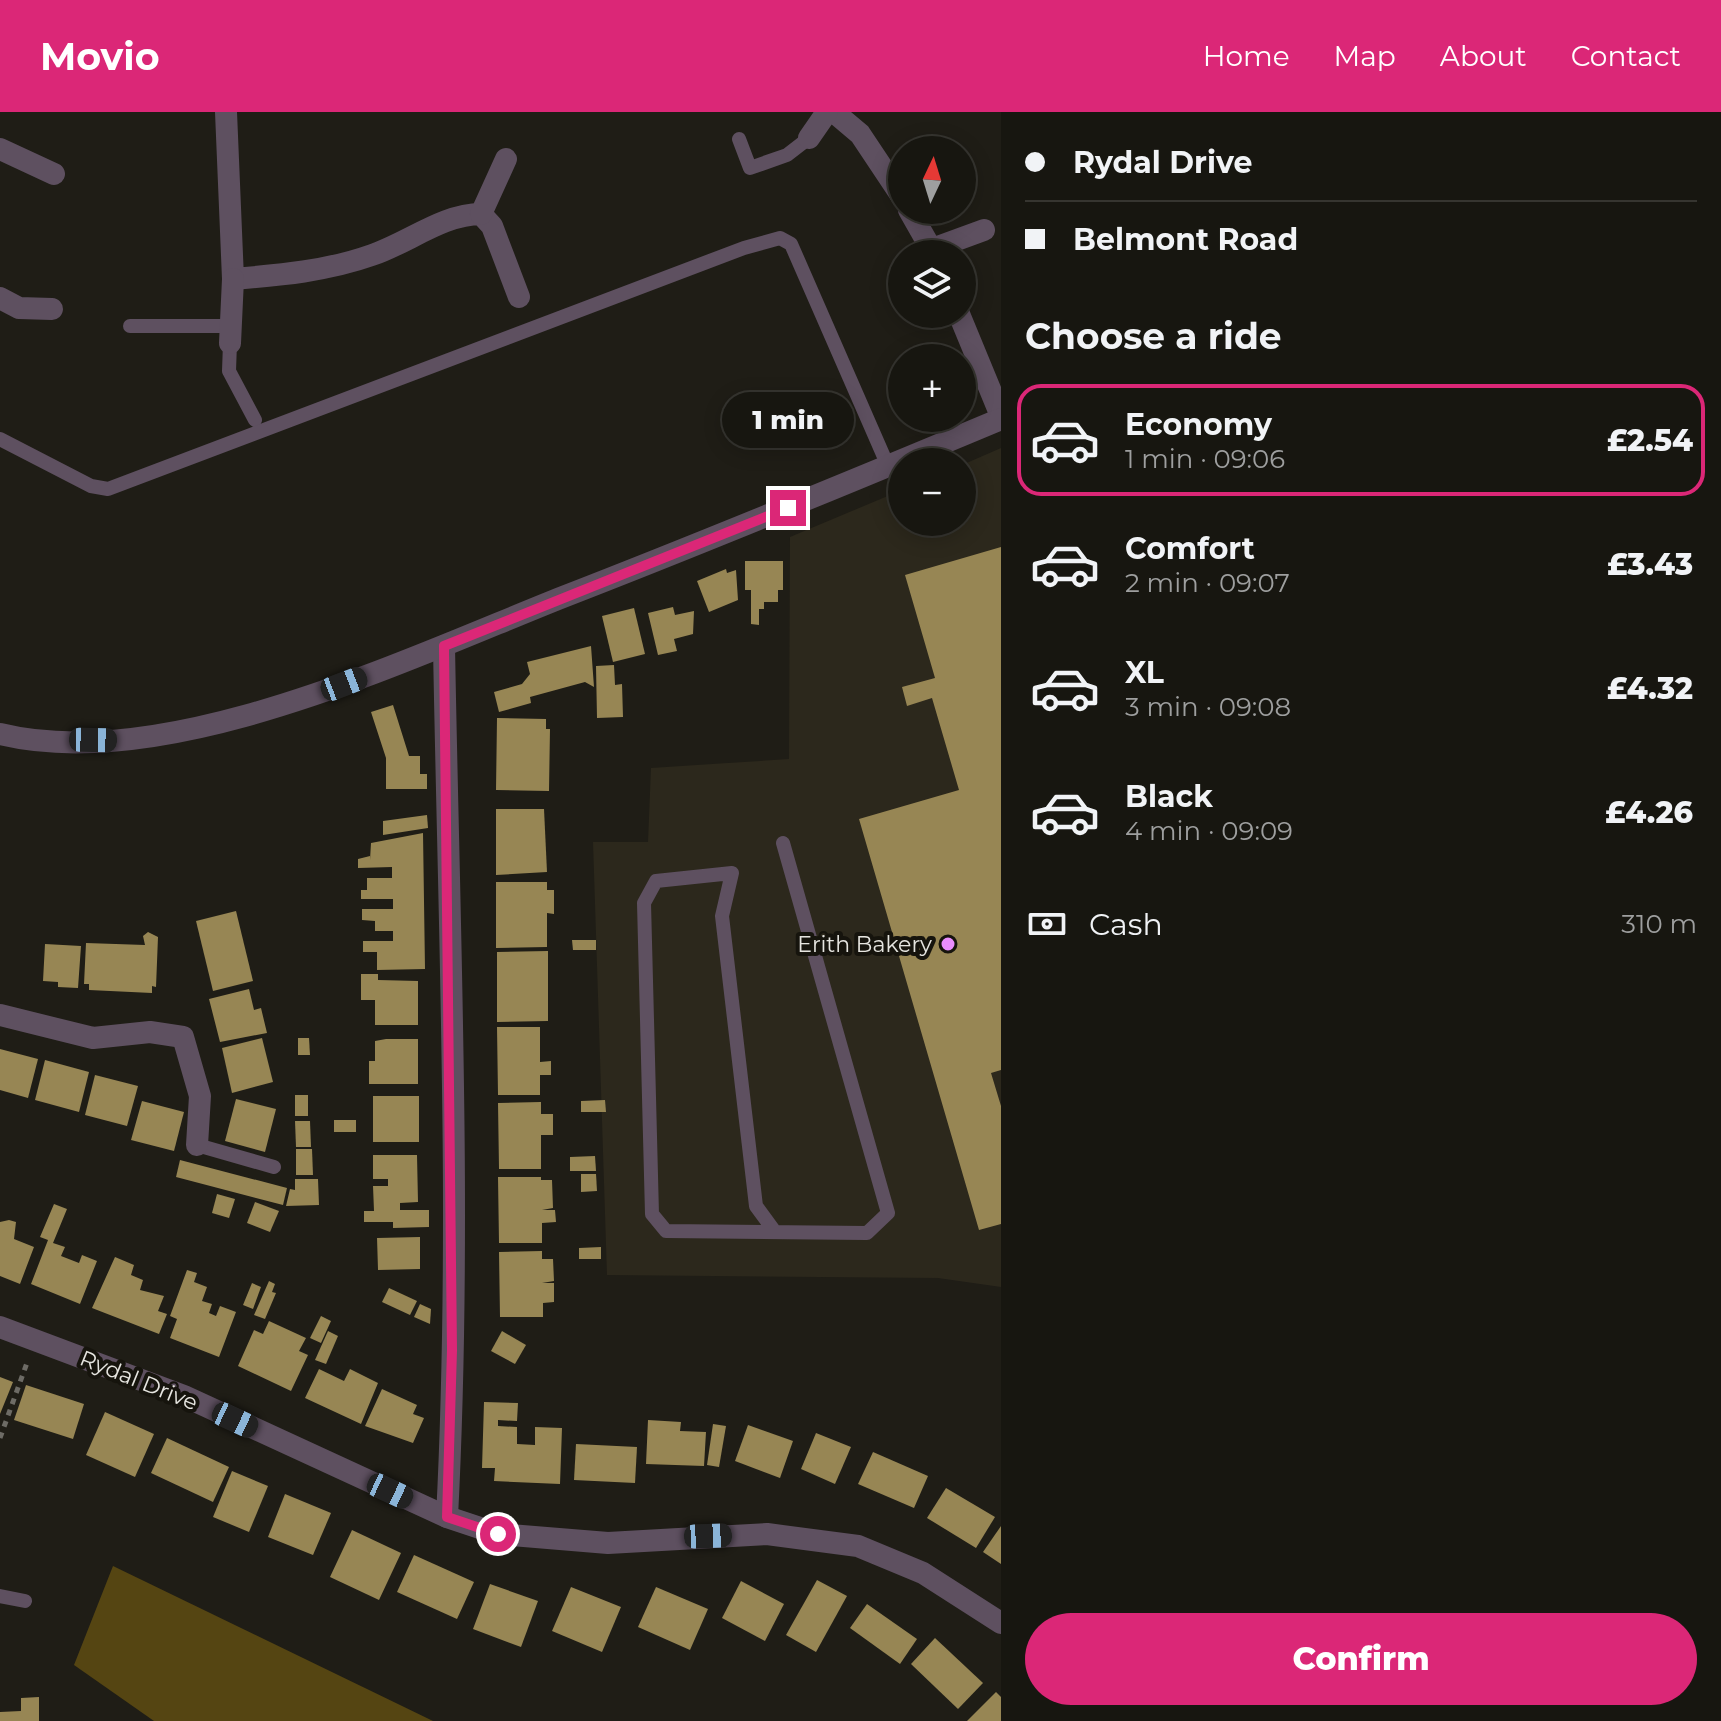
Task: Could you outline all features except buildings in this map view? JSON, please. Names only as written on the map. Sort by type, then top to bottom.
[{"type":"street","points":[[226,112],[233,279],[230,334]]},
{"type":"street","points":[[809,138],[827,112]]},
{"type":"street","points":[[834,112],[860,134],[888,176]]},
{"type":"street","points":[[0,149],[54,174]]},
{"type":"street","points":[[481,214],[506,159]]},
{"type":"street","points":[[233,279],[317,270],[373,255],[464,214],[481,214],[492,226],[519,297]]},
{"type":"street","points":[[960,240],[984,230]]},
{"type":"street","points":[[1,303],[19,308],[52,309]]},
{"type":"street","points":[[930,448],[1001,418],[965,328]]},
{"type":"street","points":[[0,734],[20,739],[117,741],[207,726],[344,684],[444,646],[888,466]]},
{"type":"street","points":[[444,646],[453,1394],[447,1517]]},
{"type":"street","points":[[0,1015],[93,1038],[150,1032],[183,1037],[200,1096],[197,1145]]},
{"type":"street","name":"Rydal Drive","points":[[0,1327],[184,1396],[447,1517],[498,1534],[598,1542],[767,1534],[858,1546],[923,1573],[1001,1623]]},
{"type":"lane","points":[[739,139],[750,168],[787,155],[809,138]]},
{"type":"lane","points":[[0,439],[91,486],[108,489],[744,248],[780,238],[791,244],[888,466]]},
{"type":"lane","points":[[130,326],[230,334],[229,371],[255,420]]},
{"type":"lane","points":[[775,1232],[756,1206],[722,916],[732,873],[656,881],[644,903],[652,1214],[666,1231],[867,1233],[888,1213],[783,843]]},
{"type":"lane","points":[[197,1145],[274,1167]]},
{"type":"lane","points":[[0,1596],[25,1601]]},
{"type":"path","points":[[0,1438],[34,1339]]},
{"type":"shaded area","points":[[1001,448],[1001,1287],[938,1278],[607,1275],[593,842],[648,842],[651,768],[789,759],[790,537],[888,496],[888,536],[976,536],[976,459]]},
{"type":"shaded area","points":[[113,1566],[433,1721],[154,1721],[74,1665]]},
{"type":"place","name":"Erith Bakery","points":[[948,944]]},
{"type":"route","points":[[498,1534],[447,1517],[453,1409],[451,1023],[444,646],[788,508]]}]
